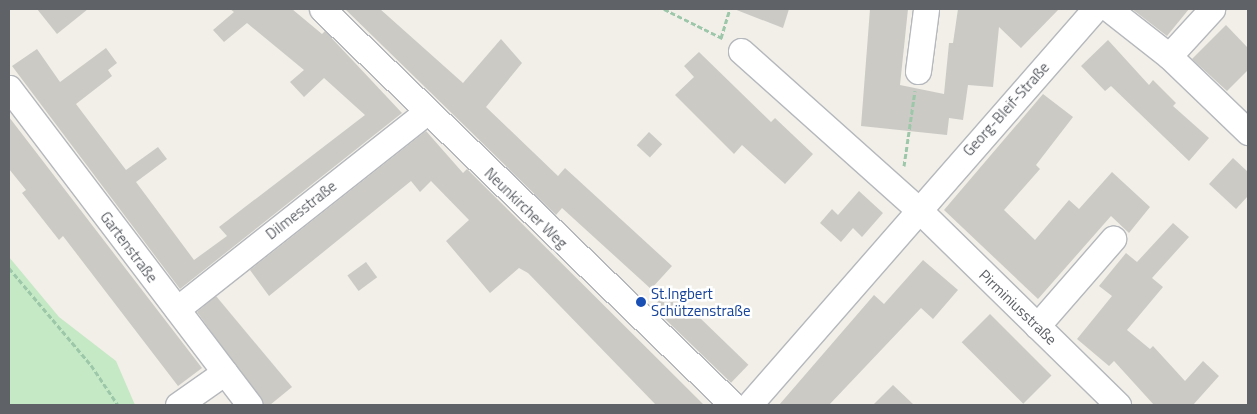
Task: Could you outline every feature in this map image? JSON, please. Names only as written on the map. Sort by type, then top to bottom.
[{"type":"street","name":"Neunkircher Weg","points":[[322,9],[426,112],[732,405]]},
{"type":"street","points":[[918,71],[926,9]]},
{"type":"street","name":"Georg-Bleif-Straße","points":[[749,405],[909,202],[1095,9]]},
{"type":"street","points":[[1109,9],[1169,56],[1248,132]]},
{"type":"street","points":[[1169,56],[1212,9]]},
{"type":"street","points":[[731,44],[909,202]]},
{"type":"street","name":"Gartenstraße","points":[[9,88],[250,405]]},
{"type":"street","name":"Dilmesstraße","points":[[177,309],[426,112]]},
{"type":"street","name":"Pirminiusstraße","points":[[909,202],[1118,405]]},
{"type":"street","points":[[1038,326],[1113,239]]},
{"type":"street","points":[[178,405],[225,372]]},
{"type":"path","points":[[664,9],[731,44],[730,9]]},
{"type":"path","points":[[909,202],[918,71]]},
{"type":"path","points":[[9,268],[91,365],[118,405]]},
{"type":"green space","points":[[9,257],[59,317],[116,361],[135,405],[9,405]]},
{"type":"building","points":[[37,9],[88,9],[57,34]]},
{"type":"building","points":[[230,9],[292,9],[322,34],[325,31],[402,113],[180,289],[12,66],[37,49],[60,82],[106,48],[117,63],[108,70],[112,76],[76,104],[126,170],[158,147],[167,159],[136,182],[194,260],[227,236],[219,227],[365,115],[324,78],[304,97],[290,82],[304,70],[247,23],[224,42],[213,30],[234,12]]},
{"type":"building","points":[[345,9],[380,9],[463,83],[501,39],[522,63],[486,107],[558,176],[565,168],[672,266],[651,289],[562,208],[556,215]]},
{"type":"building","points":[[734,9],[789,9],[783,28]]},
{"type":"building","points":[[870,9],[908,9],[900,85],[944,94],[949,43],[953,43],[958,9],[1059,9],[1021,48],[999,27],[993,87],[968,85],[963,120],[949,118],[947,135],[861,126]]},
{"type":"building","points":[[1132,9],[1189,9],[1167,36]]},
{"type":"building","points":[[1226,25],[1248,48],[1248,70],[1227,91],[1192,59]]},
{"type":"building","points":[[1108,40],[1149,85],[1153,80],[1176,103],[1173,106],[1209,138],[1189,161],[1111,86],[1105,91],[1081,66]]},
{"type":"building","points":[[699,52],[771,122],[775,118],[813,154],[785,184],[742,145],[734,154],[675,95],[694,77],[684,66]]},
{"type":"building","points":[[1043,94],[1073,117],[1036,165],[1040,169],[1004,210],[1035,240],[1069,200],[1079,209],[1112,172],[1150,207],[1129,233],[1111,216],[1038,299],[944,210]]},
{"type":"building","points":[[9,117],[202,368],[178,386],[63,236],[59,240],[22,193],[26,190],[9,169]]},
{"type":"building","points":[[426,131],[463,173],[467,169],[704,405],[656,405],[528,273],[519,268],[490,293],[446,241],[469,220],[431,181],[420,192],[411,181],[269,296],[250,270]]},
{"type":"building","points":[[649,132],[662,144],[650,157],[637,145]]},
{"type":"building","points":[[1233,158],[1248,172],[1248,196],[1236,209],[1209,184]]},
{"type":"building","points":[[859,191],[883,213],[862,237],[853,228],[841,242],[820,223],[832,209],[838,215]]},
{"type":"building","points":[[1173,223],[1189,237],[1152,278],[1163,287],[1127,330],[1150,349],[1153,346],[1185,381],[1203,361],[1219,376],[1193,405],[1154,405],[1114,361],[1109,366],[1077,339],[1112,296],[1099,286],[1126,253],[1137,262]]},
{"type":"building","points":[[923,260],[958,290],[933,319],[921,308],[829,405],[779,405],[874,295],[884,304]]},
{"type":"building","points":[[366,262],[377,277],[359,291],[347,276]]},
{"type":"building","points":[[670,289],[748,365],[731,383],[653,307]]},
{"type":"building","points":[[216,296],[292,387],[270,405],[264,405],[197,312]]},
{"type":"building","points":[[990,314],[1052,376],[1023,404],[962,342]]},
{"type":"building","points":[[893,385],[914,405],[873,405]]},
{"type":"place","name":"St.Ingbert Schützenstraße","points":[[641,302]]}]
